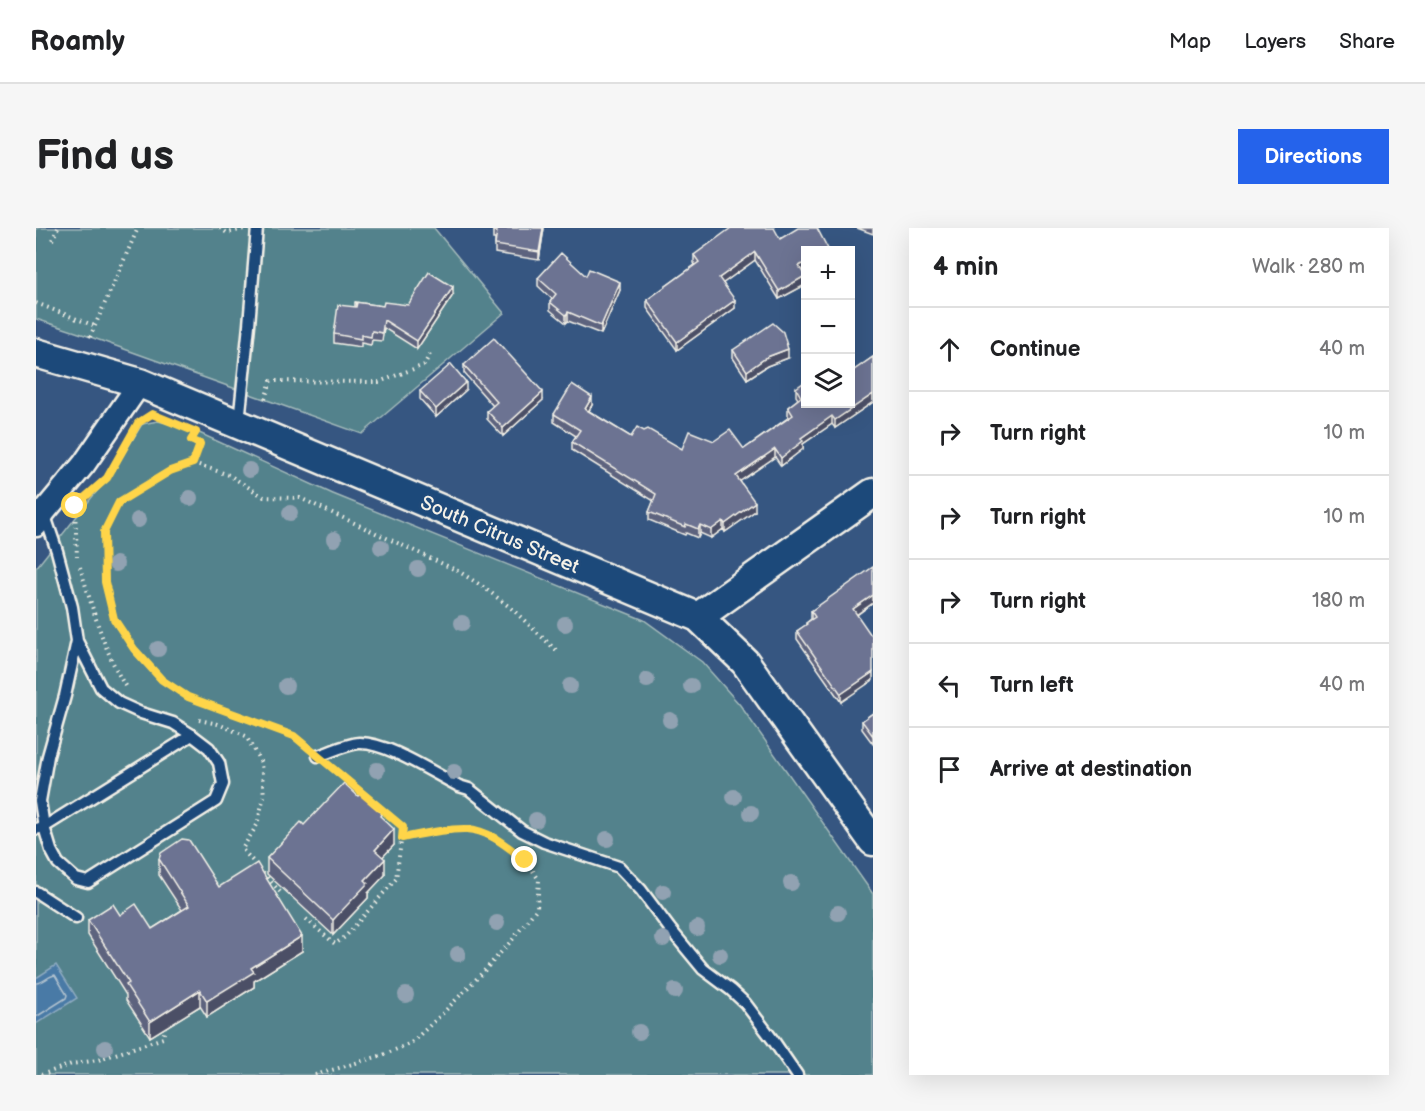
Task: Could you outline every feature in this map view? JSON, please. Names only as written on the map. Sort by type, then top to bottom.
[{"type":"street","name":"South Citrus Street","points":[[36,353],[140,383],[698,617],[745,662],[873,841]]},
{"type":"street","points":[[40,519],[84,464],[140,383]]},
{"type":"street","points":[[698,617],[873,493]]},
{"type":"lane","points":[[238,425],[257,228]]},
{"type":"lane","points":[[40,519],[57,551],[72,607],[77,640],[101,688],[119,703],[173,723],[209,748],[219,763],[223,784],[216,801],[88,882],[76,879],[58,862],[40,828],[40,801],[48,756],[65,696],[77,640]]},
{"type":"lane","points":[[40,828],[192,735]]},
{"type":"lane","points":[[318,756],[356,743],[374,744],[469,789],[522,831],[544,842],[619,867],[641,890],[703,969],[745,1003],[797,1075]]},
{"type":"lane","points":[[36,892],[76,918]]},
{"type":"path","points":[[52,240],[58,228]]},
{"type":"path","points":[[90,337],[138,228]]},
{"type":"path","points":[[220,228],[227,233],[250,228]]},
{"type":"path","points":[[36,303],[95,326]]},
{"type":"path","points":[[265,399],[271,381],[379,382],[424,365],[430,354]]},
{"type":"path","points":[[193,463],[200,444],[191,440],[196,432]]},
{"type":"path","points":[[83,499],[107,478],[128,442]]},
{"type":"path","points":[[306,919],[335,944],[345,937],[396,879],[403,827],[294,736],[188,697],[162,680],[134,649],[114,619],[105,582],[104,532],[119,502],[170,471],[193,463],[229,475],[264,497],[300,498],[458,571],[512,608],[557,651]]},
{"type":"path","points":[[75,506],[76,556],[98,627],[118,674],[130,693]]},
{"type":"path","points":[[199,720],[218,724],[246,736],[261,763],[264,796],[257,825],[242,849],[280,893]]},
{"type":"path","points":[[315,1075],[383,1055],[411,1043],[485,970],[537,908],[539,880],[525,860],[505,844],[488,835],[468,829],[431,832],[402,838]]},
{"type":"path","points":[[41,1075],[72,1064],[98,1060],[163,1038],[165,1027]]},
{"type":"green space","points":[[36,228],[434,228],[504,313],[362,434],[36,319]]},
{"type":"green space","points":[[158,421],[184,426],[333,494],[644,620],[702,662],[740,705],[873,894],[873,1075],[36,1075],[36,568],[111,473],[142,424]]},
{"type":"water","points":[[56,965],[77,998],[36,1024],[36,978]]},
{"type":"building","points":[[493,228],[543,228],[539,252],[495,245],[497,231],[493,231]]},
{"type":"building","points":[[731,228],[774,228],[780,239],[798,228],[817,228],[826,246],[801,246],[801,265],[799,266],[801,278],[779,291],[755,252],[719,278],[735,300],[677,342],[647,300],[699,262],[694,255]]},
{"type":"building","points":[[561,253],[586,276],[589,269],[620,282],[601,326],[568,312],[566,315],[550,302],[556,294],[538,278]]},
{"type":"building","points":[[429,272],[453,287],[417,341],[384,320],[382,333],[372,331],[371,337],[361,335],[361,339],[334,334],[338,305],[356,307],[355,302],[383,306],[384,302],[408,305]]},
{"type":"building","points":[[773,323],[783,332],[788,349],[767,357],[747,371],[733,350]]},
{"type":"building","points":[[494,338],[543,392],[503,428],[487,411],[497,402],[464,365]]},
{"type":"building","points":[[873,357],[873,394],[855,406],[855,369]]},
{"type":"building","points":[[451,364],[466,382],[436,409],[420,391]]},
{"type":"building","points":[[572,384],[592,397],[585,409],[631,437],[637,427],[644,431],[648,429],[682,449],[689,431],[714,441],[730,430],[744,449],[793,415],[788,407],[801,397],[801,408],[853,408],[835,420],[832,416],[801,438],[803,441],[781,458],[775,449],[736,476],[755,502],[725,524],[723,521],[711,530],[700,525],[698,529],[686,524],[685,527],[649,512],[656,494],[572,442],[580,430],[554,414]]},
{"type":"building","points":[[801,384],[801,397],[796,388]]},
{"type":"building","points":[[873,567],[873,595],[853,609],[873,638],[873,672],[841,694],[797,631],[815,617],[811,611]]},
{"type":"building","points":[[873,713],[873,736],[862,721]]},
{"type":"building","points":[[344,783],[358,796],[361,793],[382,813],[380,816],[394,829],[375,850],[385,859],[365,880],[368,883],[333,920],[267,858],[301,822],[304,825]]},
{"type":"building","points":[[182,839],[189,840],[219,887],[257,863],[302,936],[251,968],[254,972],[207,1001],[200,990],[150,1022],[126,985],[129,983],[88,920],[113,904],[120,915],[136,904],[152,929],[189,906],[159,859],[161,853]]},
{"type":"route","points":[[75,506],[107,478],[138,423],[152,414],[196,432],[191,440],[200,444],[193,463],[170,471],[119,502],[104,532],[105,582],[114,619],[134,649],[162,680],[188,697],[294,736],[403,827],[402,838],[431,832],[468,829],[488,835],[505,844],[525,860]]}]
